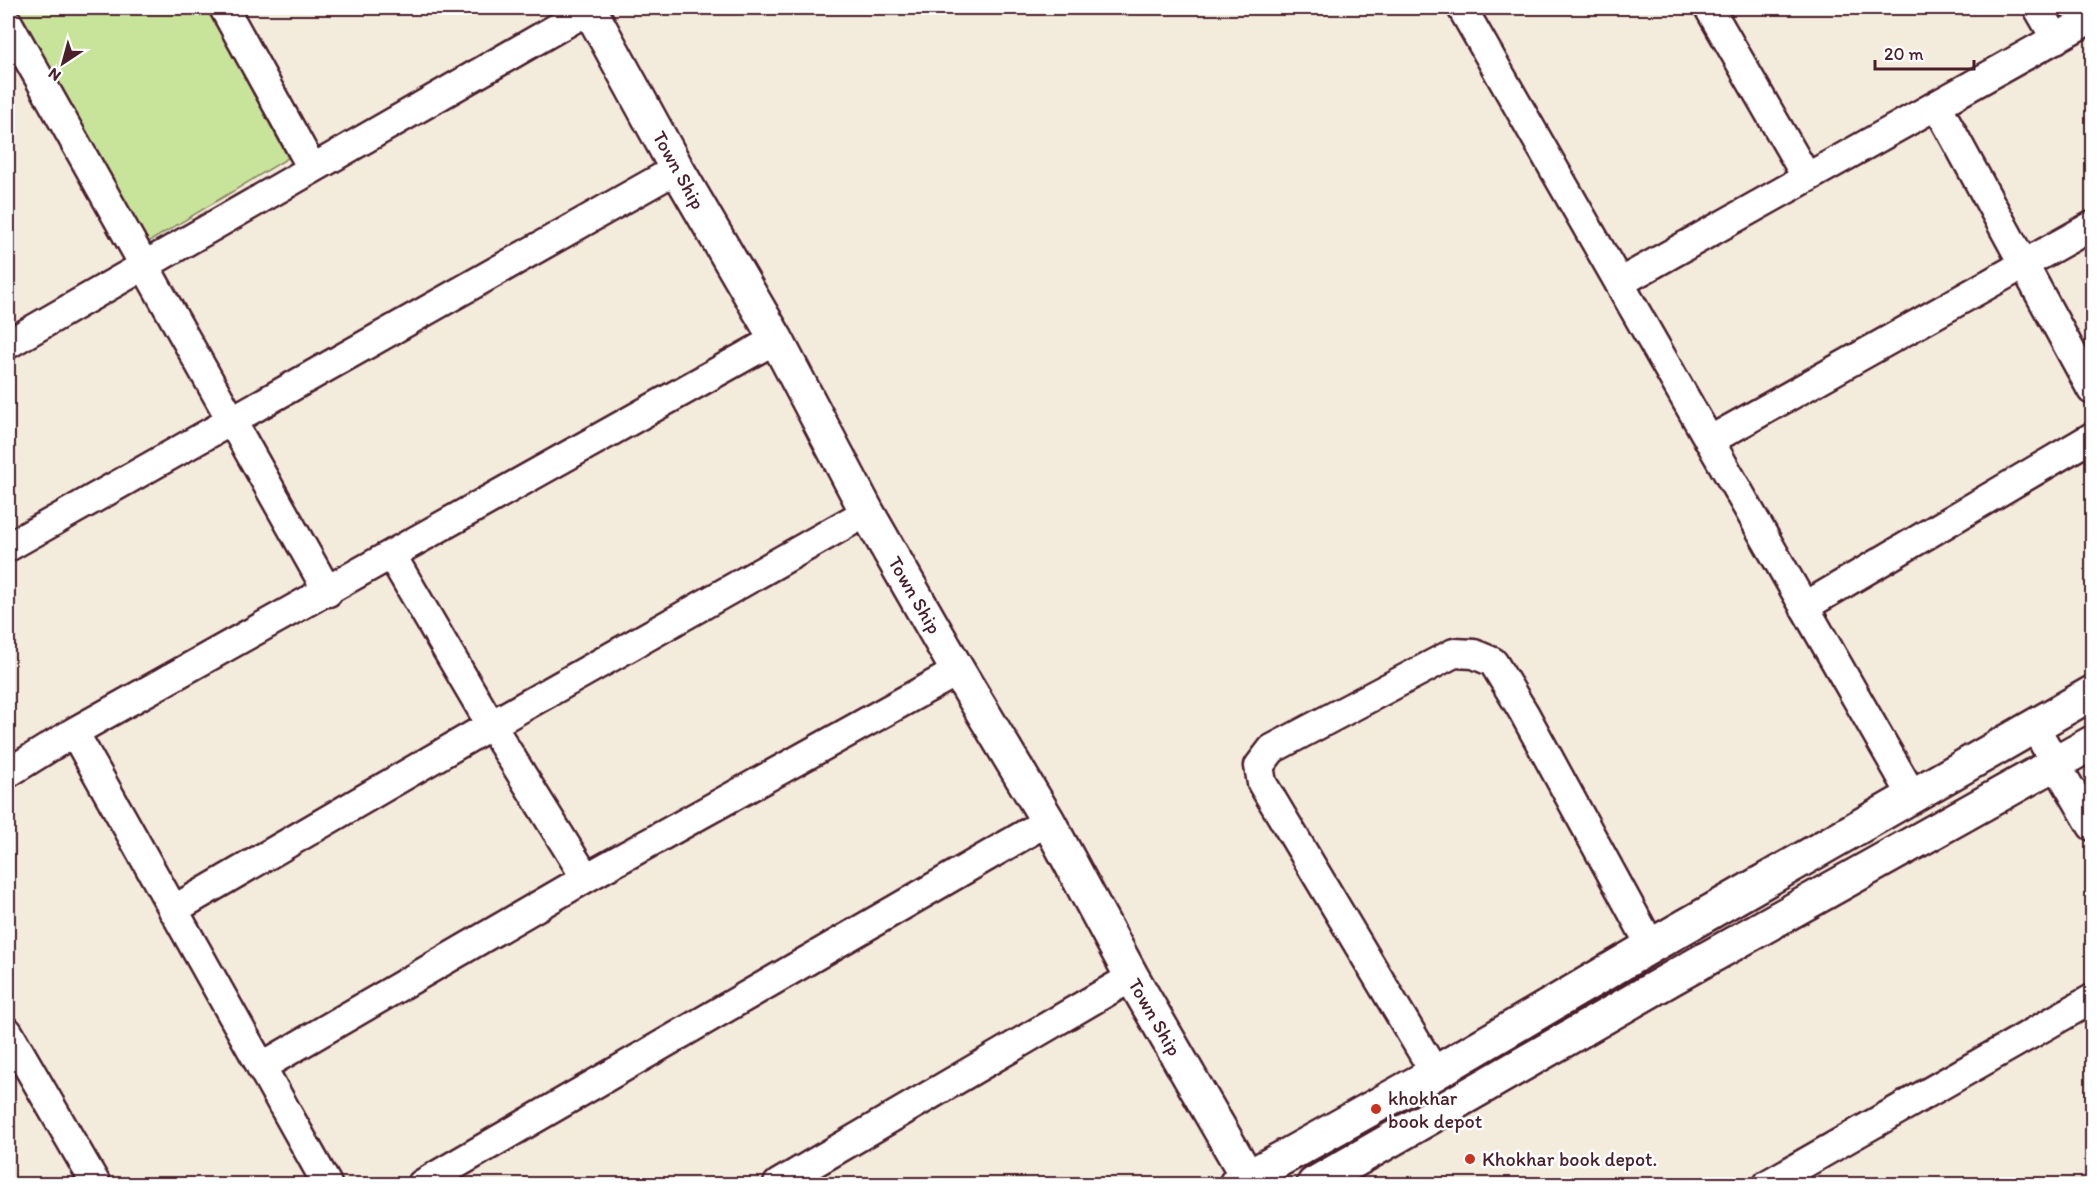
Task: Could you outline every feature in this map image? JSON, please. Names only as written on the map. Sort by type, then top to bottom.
[{"type":"main road","name":"Town Ship","points":[[590,8],[677,169],[776,339],[867,512],[958,671],[1048,821],[1242,1181]]},
{"type":"main road","points":[[1242,1181],[1436,1072],[2092,693]]},
{"type":"main road","points":[[1314,1185],[1674,977],[2092,743]]},
{"type":"street","points":[[8,344],[590,8]]},
{"type":"street","points":[[1462,8],[1912,795]]},
{"type":"street","points":[[1709,8],[1807,178]]},
{"type":"street","points":[[2038,8],[2056,39]]},
{"type":"street","points":[[230,9],[312,168]]},
{"type":"street","points":[[1619,283],[2092,18]]},
{"type":"street","points":[[8,23],[328,592]]},
{"type":"street","points":[[1937,105],[2092,390]]},
{"type":"street","points":[[8,547],[677,169]]},
{"type":"street","points":[[1709,441],[2092,226]]},
{"type":"street","points":[[8,773],[74,732],[328,592],[776,339]]},
{"type":"street","points":[[1804,607],[2092,437]]},
{"type":"street","points":[[173,910],[491,725],[867,512]]},
{"type":"street","points":[[392,556],[491,725],[586,878]]},
{"type":"street","points":[[1436,1072],[1262,783],[1259,766],[1272,749],[1455,653],[1474,654],[1493,662],[1524,713],[1651,946]]},
{"type":"street","points":[[261,1066],[586,878],[958,671]]},
{"type":"street","points":[[2034,726],[2092,826]]},
{"type":"street","points":[[74,732],[327,1185]]},
{"type":"street","points":[[422,1185],[1048,821]]},
{"type":"street","points":[[778,1185],[1132,977]]},
{"type":"street","points":[[1768,1185],[2092,999]]},
{"type":"street","points":[[8,1032],[96,1185]]},
{"type":"green space","points":[[14,8],[207,8],[288,158],[147,243]]},
{"type":"place","name":"khokhar book depot","points":[[1376,1109]]},
{"type":"place","name":"Khokhar book depot.","points":[[1470,1159]]}]
